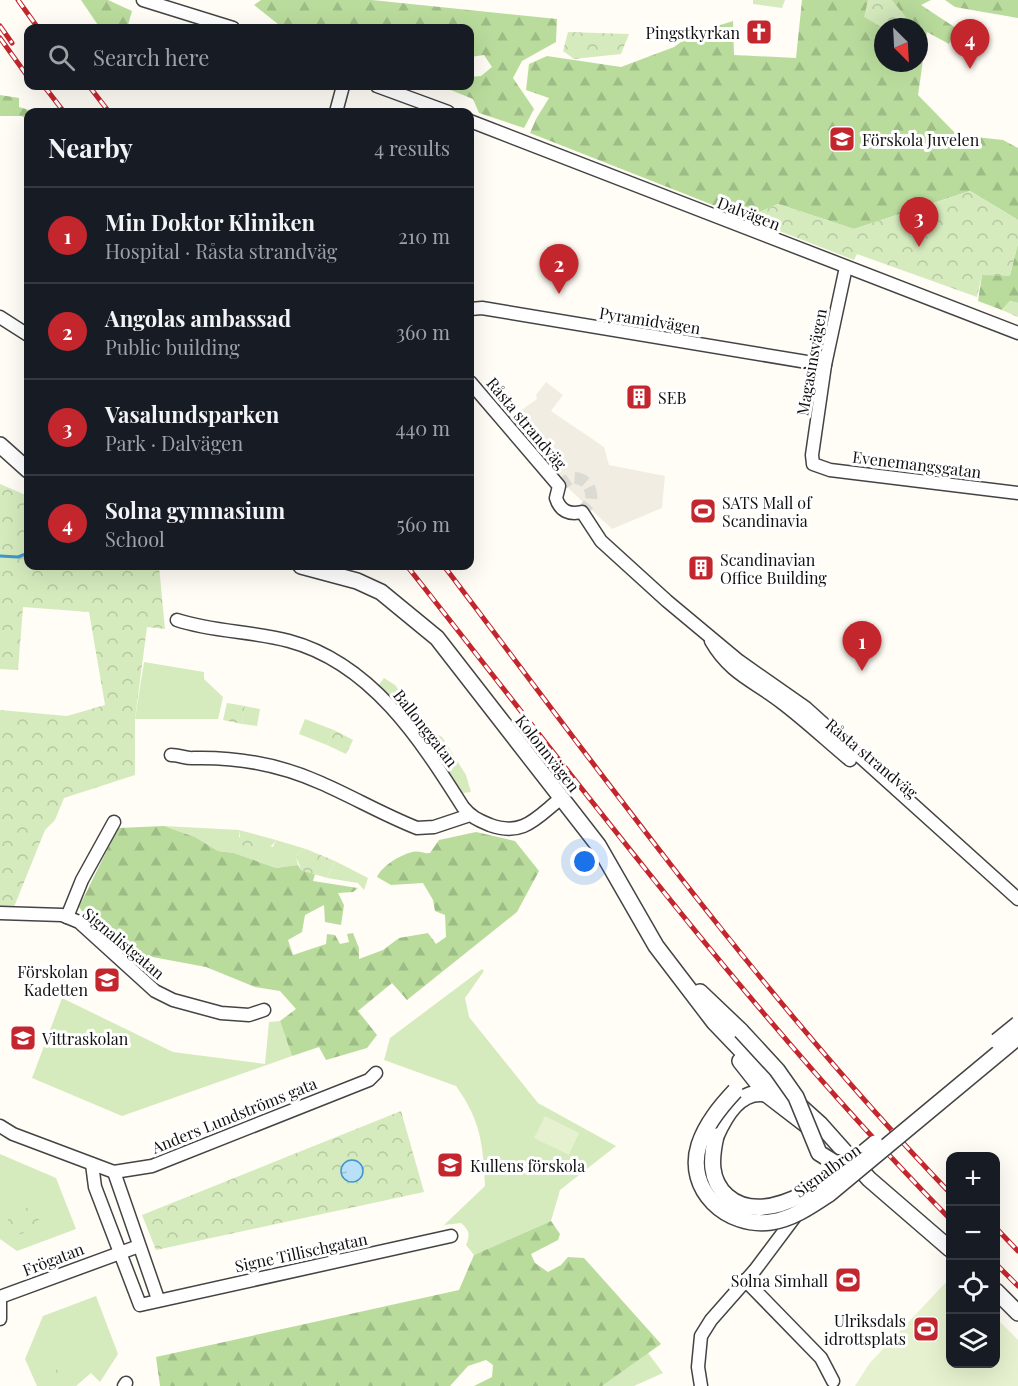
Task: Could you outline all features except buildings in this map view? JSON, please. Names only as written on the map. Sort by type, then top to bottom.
[{"type":"street","points":[[146,1],[220,24]]},
{"type":"street","points":[[337,108],[342,90]]},
{"type":"street","points":[[388,90],[437,108]]},
{"type":"street","name":"Dalvägen","points":[[474,123],[1018,333]]},
{"type":"street","name":"Magasinsvägen","points":[[813,464],[812,455],[825,365],[846,267]]},
{"type":"street","name":"Pyramidvägen","points":[[474,309],[482,308],[825,365]]},
{"type":"street","points":[[0,317],[24,332]]},
{"type":"street","name":"Råsta strandväg","points":[[474,387],[559,486],[556,498],[562,509],[575,514],[582,512],[601,541],[747,667],[806,708],[1018,902]]},
{"type":"street","points":[[0,445],[24,467]]},
{"type":"street","points":[[0,463],[24,470]]},
{"type":"street","name":"Evenemangsgatan","points":[[813,464],[830,470],[1018,492]]},
{"type":"street","name":"Kolonnvägen","points":[[317,570],[349,578],[381,592],[437,638],[611,864],[667,962],[714,1022],[761,1071],[802,1106],[853,1165]]},
{"type":"street","name":"Ballonggatan","points":[[177,620],[290,641],[340,661],[370,685],[397,713],[470,815]]},
{"type":"street","name":"Råsta strandväg","points":[[708,635],[723,661],[781,702],[1018,902]]},
{"type":"street","points":[[171,755],[192,759],[208,756],[245,760],[282,769],[319,782],[417,828],[434,827],[470,815],[506,831],[515,830],[527,825],[560,799]]},
{"type":"street","name":"Signalistgatan","points":[[67,917],[82,880],[114,822]]},
{"type":"street","name":"Signalistgatan","points":[[0,913],[67,917],[79,922],[155,991],[173,1000],[221,1013],[249,1015],[264,1010]]},
{"type":"street","points":[[667,962],[741,1031],[777,1070],[796,1097],[819,1153],[835,1163],[853,1165]]},
{"type":"street","name":"Kolonnvägen","points":[[714,1022],[730,1051],[740,1078],[735,1091]]},
{"type":"street","name":"Signalbron","points":[[766,1094],[755,1093],[743,1099],[728,1114],[716,1136],[712,1164],[721,1190],[730,1198],[754,1207],[782,1204],[804,1194],[853,1165],[1018,1024]]},
{"type":"street","name":"Signalbron","points":[[735,1091],[704,1135],[697,1156],[697,1173],[703,1190],[717,1208],[749,1221],[769,1222],[799,1213],[829,1194],[1018,1037]]},
{"type":"street","name":"Kolonnvägen","points":[[730,1051],[766,1094],[804,1121],[831,1150],[853,1165],[946,1245]]},
{"type":"street","name":"Anders Lundströms gata","points":[[0,1126],[13,1134],[114,1172],[152,1166],[369,1080],[376,1073]]},
{"type":"street","points":[[735,1091],[744,1082],[754,1079]]},
{"type":"street","name":"Kolonnvägen","points":[[754,1079],[802,1106]]},
{"type":"street","name":"Signe Tillischgatan","points":[[92,1164],[95,1187],[140,1305],[158,1299],[451,1236]]},
{"type":"street","points":[[701,1386],[698,1367],[701,1336],[711,1320],[800,1211],[853,1165]]},
{"type":"street","points":[[114,1172],[158,1299]]},
{"type":"street","points":[[119,1253],[139,1246]]},
{"type":"street","name":"Frögatan","points":[[0,1297],[119,1253]]},
{"type":"street","points":[[745,1280],[821,1358],[832,1381]]},
{"type":"street","points":[[1000,1295],[1018,1313]]},
{"type":"street","points":[[0,1302],[0,1319]]},
{"type":"green space","points":[[81,0],[108,0],[132,11],[128,24],[97,24]]},
{"type":"green space","points":[[261,0],[372,0],[557,19],[556,42],[522,61],[513,78],[534,109],[524,128],[479,113],[473,99],[451,90],[474,90],[474,77],[481,76],[492,67],[484,55],[474,56],[474,24],[278,24],[254,5]]},
{"type":"green space","points":[[753,0],[785,0],[782,8],[753,4]]},
{"type":"green space","points":[[802,0],[931,0],[921,5],[956,28],[949,44],[928,33],[928,18],[874,18],[874,72],[921,72],[918,95],[957,135],[1003,140],[1018,148],[1018,220],[970,191],[854,229],[778,204],[746,218],[530,133],[549,98],[526,90],[529,64],[547,56],[621,67],[674,47],[692,34],[733,21],[734,55],[796,58]]},
{"type":"green space","points":[[868,0],[892,0],[907,18],[874,18],[874,23],[864,17]]},
{"type":"green space","points":[[945,0],[1018,0],[1018,18],[955,7]]},
{"type":"green space","points":[[568,32],[629,34],[621,54],[574,59],[563,51]]},
{"type":"green space","points":[[0,95],[19,98],[19,107],[24,108],[24,117],[0,116]]},
{"type":"green space","points":[[970,191],[1018,220],[1018,243],[1010,276],[982,275],[977,297],[857,254],[854,260],[746,218],[778,204],[854,229]]},
{"type":"green space","points":[[1018,243],[1018,303],[1010,301],[1002,310],[978,301],[982,275],[1010,275]]},
{"type":"green space","points":[[1010,301],[1018,303],[1018,317],[1002,310]]},
{"type":"green space","points":[[0,484],[24,494],[24,570],[159,570],[165,629],[147,627],[135,719],[135,775],[64,798],[55,820],[45,830],[14,907],[0,908],[0,710],[67,716],[105,705],[89,612],[23,607],[18,670],[0,669]]},
{"type":"green space","points":[[144,662],[204,672],[204,679],[223,697],[218,719],[135,719]]},
{"type":"green space","points":[[384,678],[395,685],[426,729],[442,737],[466,775],[471,792],[463,793],[408,713],[378,686]]},
{"type":"green space","points":[[227,703],[245,706],[242,724],[223,720]]},
{"type":"green space","points":[[245,706],[260,709],[257,726],[242,724]]},
{"type":"green space","points":[[305,719],[334,730],[327,745],[299,734]]},
{"type":"green space","points":[[334,730],[353,740],[346,754],[327,745]]},
{"type":"green space","points":[[164,826],[239,830],[239,837],[273,847],[276,840],[306,849],[296,855],[298,865],[276,868],[234,853],[218,851],[195,837]]},
{"type":"green space","points":[[164,826],[195,837],[218,851],[234,853],[276,868],[298,865],[301,870],[315,874],[313,881],[358,888],[353,892],[338,893],[344,905],[341,925],[325,922],[324,905],[305,915],[302,932],[288,940],[293,955],[326,944],[327,934],[335,935],[340,944],[349,942],[347,934],[353,933],[359,948],[359,959],[383,950],[399,938],[428,933],[436,944],[446,937],[445,915],[435,911],[433,900],[423,883],[391,885],[377,877],[387,865],[402,856],[415,852],[430,853],[439,840],[476,832],[515,841],[539,871],[517,912],[407,1000],[392,983],[358,1011],[377,1035],[367,1048],[326,1060],[319,1047],[292,1056],[280,1021],[296,1009],[280,991],[255,987],[206,967],[120,951],[100,935],[79,907],[118,828]]},
{"type":"green space","points":[[239,830],[276,840],[267,851],[253,852],[241,844]]},
{"type":"green space","points":[[306,849],[335,861],[327,878],[301,870],[296,855]]},
{"type":"green space","points":[[335,861],[368,878],[364,890],[358,883],[327,878]]},
{"type":"green space","points":[[482,969],[484,971],[465,998],[469,1017],[538,1103],[616,1146],[560,1190],[551,1221],[474,1255],[466,1245],[468,1231],[461,1223],[444,1225],[485,1186],[482,1145],[471,1110],[456,1086],[384,1060],[390,1038]]},
{"type":"green space","points":[[62,998],[173,1052],[265,1064],[269,1022],[280,1021],[292,1056],[122,1116],[32,1078]]},
{"type":"green space","points":[[401,1111],[424,1192],[156,1250],[142,1215]]},
{"type":"green space","points":[[545,1116],[579,1133],[569,1155],[534,1138]]},
{"type":"green space","points":[[0,1154],[56,1178],[76,1229],[17,1251],[0,1239]]},
{"type":"green space","points":[[30,1207],[36,1212],[39,1220],[29,1231],[21,1234],[8,1230],[8,1214]]},
{"type":"green space","points":[[551,1221],[560,1234],[558,1240],[531,1254],[535,1263],[548,1272],[561,1265],[568,1257],[584,1258],[661,1344],[602,1386],[474,1386],[492,1377],[493,1365],[486,1360],[468,1366],[450,1386],[160,1386],[156,1357],[459,1290],[474,1255]]},
{"type":"green space","name":"Ulriksdals idrottsplats","points":[[946,1282],[946,1368],[1000,1368],[1000,1322],[1018,1340],[1018,1386],[855,1386],[869,1364]]},
{"type":"green space","points":[[96,1296],[118,1354],[100,1382],[91,1373],[76,1386],[37,1386],[25,1359],[43,1316]]},
{"type":"green space","points":[[648,1353],[663,1373],[634,1386],[602,1386]]},
{"type":"green space","points":[[58,1368],[64,1368],[68,1375],[64,1382],[58,1382],[54,1378],[54,1372]]},
{"type":"shaded area","points":[[546,382],[563,395],[551,411],[604,447],[609,465],[665,476],[662,508],[612,529],[495,420],[511,407],[516,414],[537,399],[536,395]]},
{"type":"water","points":[[352,1160],[360,1163],[363,1171],[360,1179],[352,1182],[344,1179],[341,1171],[344,1163]]},
{"type":"waterway","points":[[0,556],[18,557],[24,555]]},
{"type":"tunnel","points":[[559,486],[571,478],[580,479],[587,484],[591,491],[591,501],[582,512]]},
{"type":"railway","points":[[18,0],[35,24]]},
{"type":"railway","points":[[0,26],[12,43]]},
{"type":"railway","points":[[0,38],[24,71]]},
{"type":"railway","points":[[47,90],[61,108]]},
{"type":"railway","points":[[92,90],[106,108]]},
{"type":"railway","points":[[410,570],[737,982],[806,1063],[946,1215]]},
{"type":"railway","points":[[447,570],[626,807],[751,966],[815,1043],[946,1189]]},
{"type":"railway","points":[[1000,1232],[1018,1251]]},
{"type":"railway","points":[[1000,1268],[1018,1286]]},
{"type":"place","name":"Pingstkyrkan","points":[[759,32]]},
{"type":"place","name":"Solna gymnasium","points":[[970,69]]},
{"type":"place","name":"Förskola Juvelen","points":[[842,139]]},
{"type":"place","name":"Vasalundsparken","points":[[919,247]]},
{"type":"place","name":"Angolas ambassad","points":[[559,294]]},
{"type":"place","name":"SEB","points":[[639,397]]},
{"type":"place","name":"SATS Mall of Scandinavia","points":[[703,511]]},
{"type":"place","name":"Scandinavian Office Building","points":[[701,568]]},
{"type":"place","name":"Min Doktor Kliniken","points":[[862,671]]},
{"type":"place","name":"Förskolan Kadetten","points":[[107,980]]},
{"type":"place","name":"Vittraskolan","points":[[23,1038]]},
{"type":"place","name":"Kullens förskola","points":[[450,1165]]},
{"type":"place","name":"Solna Simhall","points":[[848,1280]]},
{"type":"place","name":"Ulriksdals idrottsplats","points":[[926,1329]]}]
